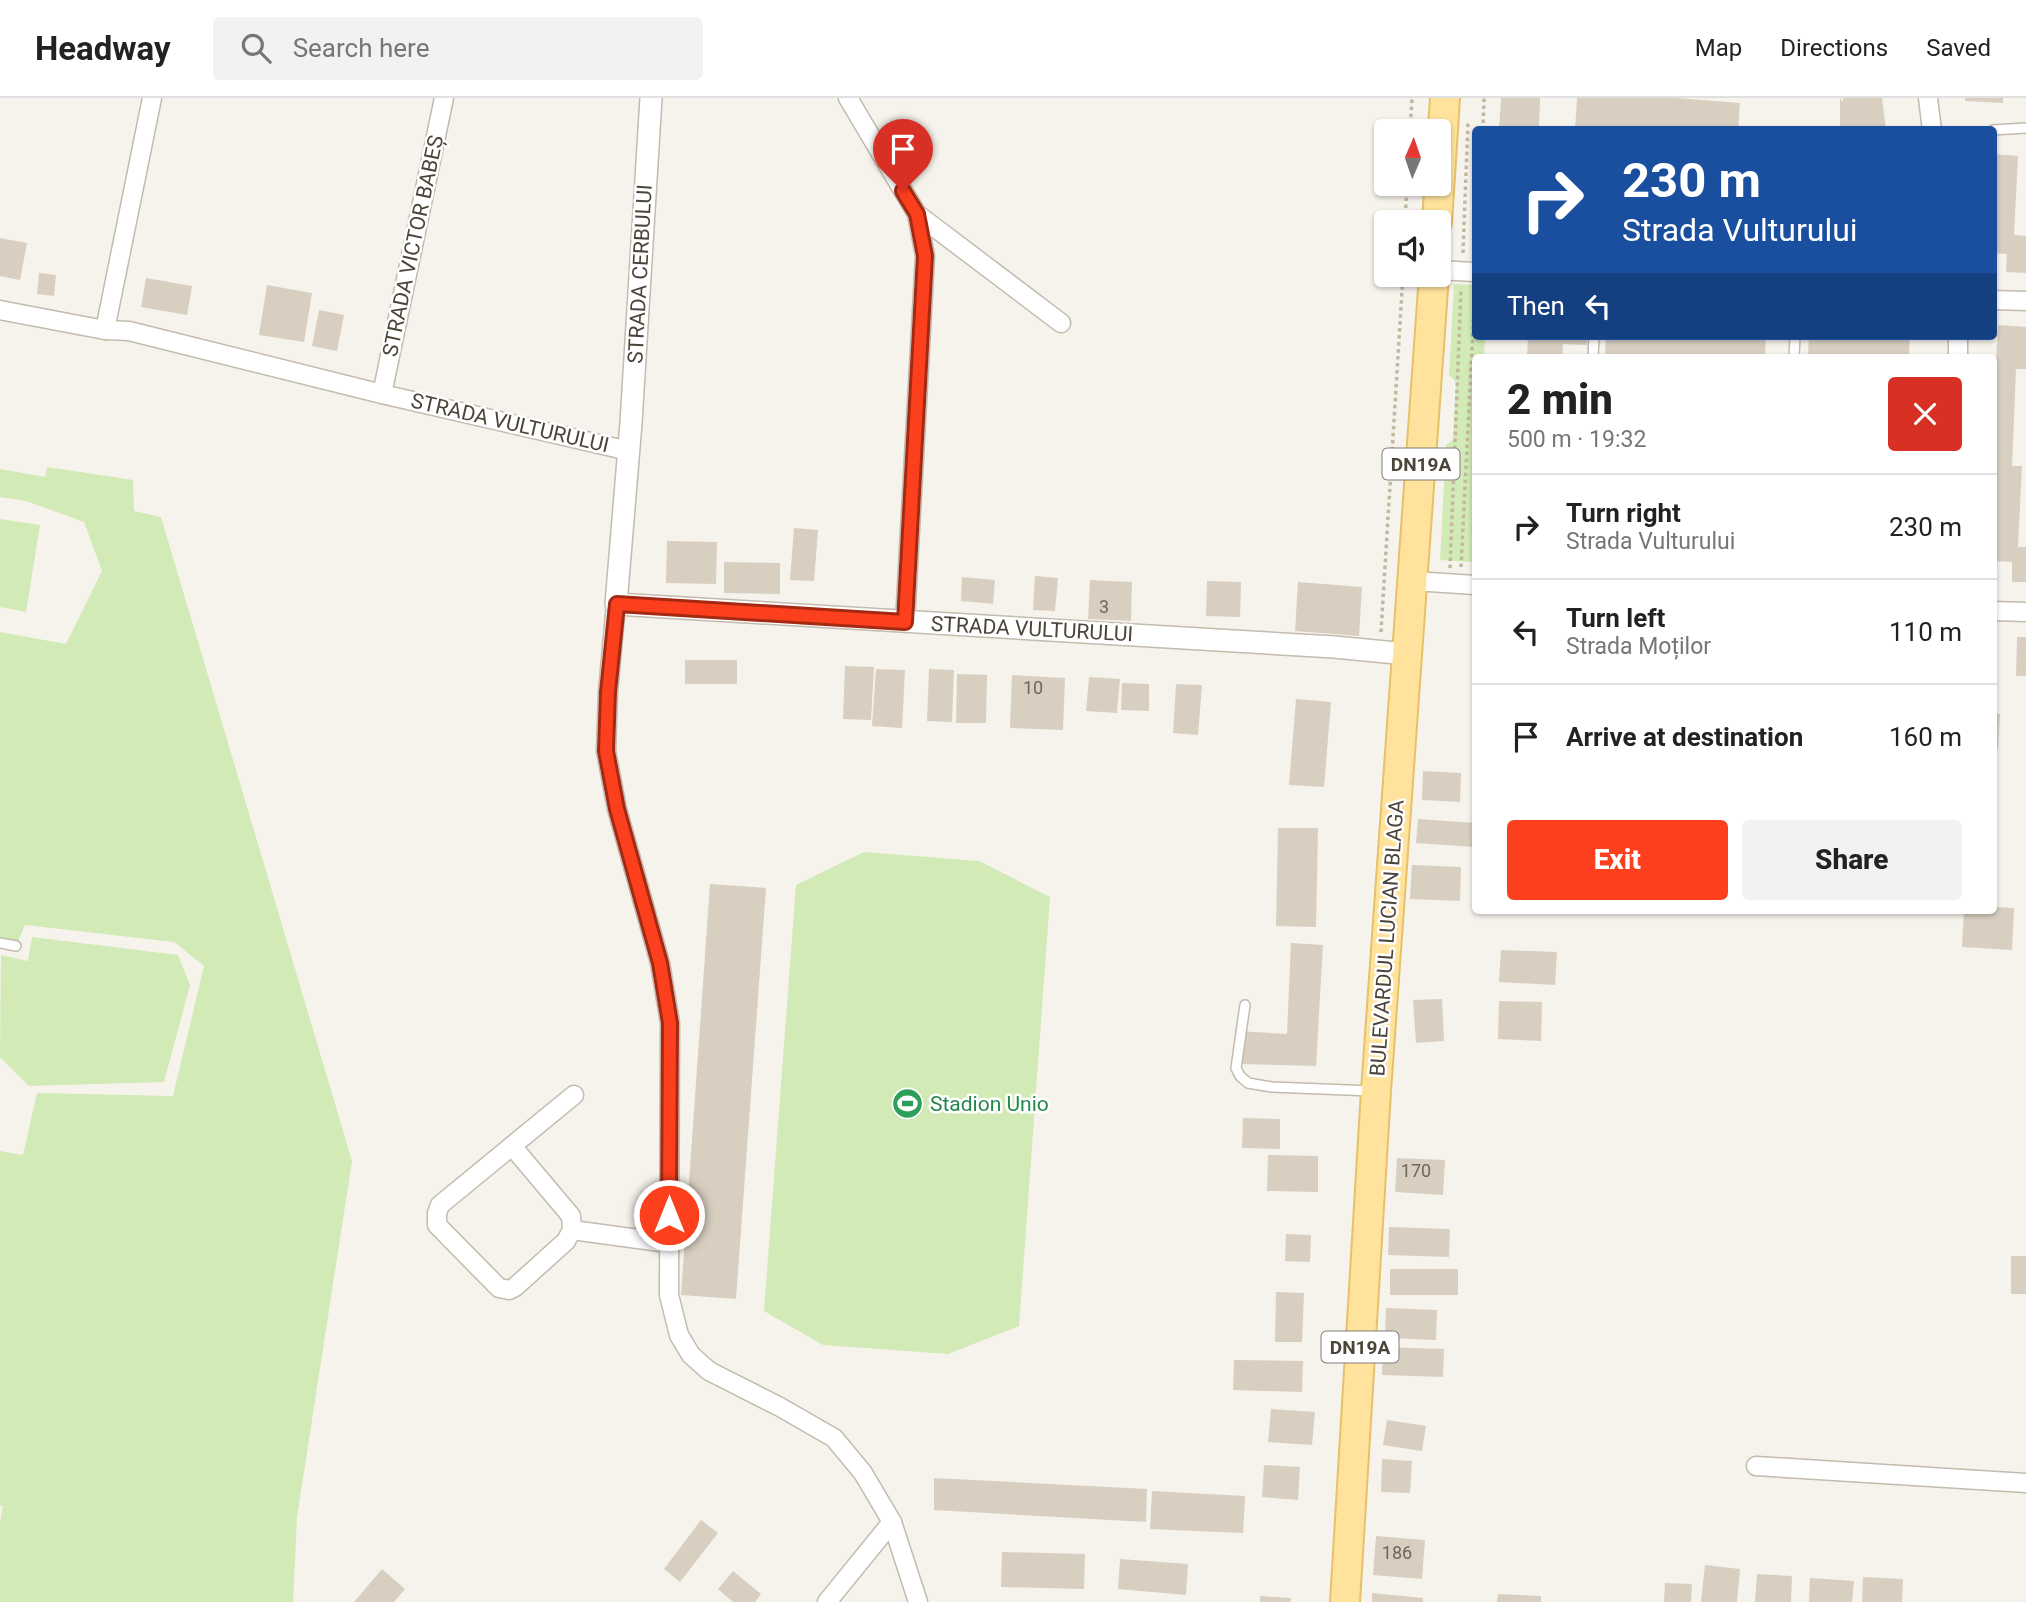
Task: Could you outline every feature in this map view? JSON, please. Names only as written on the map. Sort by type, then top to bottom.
[{"type":"main road","points":[[1439,210],[1457,105]]},
{"type":"main road","name":"BULEVARDUL LUCIAN BLAGA","points":[[1345,1602],[1376,1091],[1433,287]]},
{"type":"street","points":[[105,330],[152,98]]},
{"type":"street","name":"STRADA VICTOR BABEȘ","points":[[382,394],[444,98]]},
{"type":"street","name":"STRADA CERBULUI","points":[[629,451],[651,98]]},
{"type":"street","points":[[848,98],[917,214],[925,256],[905,622]]},
{"type":"street","points":[[1928,98],[1932,126]]},
{"type":"street","points":[[917,214],[1061,323]]},
{"type":"street","points":[[1451,272],[1471,274]]},
{"type":"street","points":[[1997,300],[2026,301]]},
{"type":"street","name":"STRADA VULTURULUI","points":[[0,310],[105,330],[129,331],[382,394],[629,451],[617,604],[1320,646],[1407,654]]},
{"type":"street","points":[[1413,581],[1462,584]]},
{"type":"street","points":[[617,604],[608,692],[606,751],[617,809],[660,963],[670,1023],[669,1295],[679,1335],[691,1355],[709,1371],[780,1406],[834,1438],[863,1473],[892,1522],[918,1602]]},
{"type":"street","points":[[1997,611],[2026,612]]},
{"type":"street","points":[[512,1146],[571,1216],[572,1230],[566,1241],[509,1290],[499,1288],[437,1225],[437,1213],[440,1205],[574,1095]]},
{"type":"street","points":[[572,1230],[668,1243]]},
{"type":"street","points":[[1756,1466],[2026,1483]]},
{"type":"street","points":[[827,1602],[892,1522]]},
{"type":"lane","points":[[1997,130],[2026,128]]},
{"type":"lane","points":[[0,943],[16,946]]},
{"type":"lane","points":[[1245,1005],[1236,1068],[1248,1083],[1272,1087],[1376,1091]]},
{"type":"path","points":[[1411,119],[1412,98]]},
{"type":"path","points":[[1483,126],[1484,98]]},
{"type":"path","points":[[1457,105],[1471,274],[1462,584]]},
{"type":"path","points":[[1462,584],[1471,274]]},
{"type":"path","points":[[1370,636],[1382,632],[1402,287]]},
{"type":"green space","points":[[1454,284],[1472,285],[1472,340],[1485,340],[1484,354],[1472,354],[1472,562],[1440,560],[1446,445],[1453,440],[1456,382],[1449,375]]},
{"type":"green space","points":[[47,467],[133,480],[134,511],[161,517],[352,1161],[297,1517],[293,1602],[0,1602],[0,1523],[3,1506],[0,1506],[0,1151],[23,1155],[37,1093],[173,1096],[204,966],[174,942],[25,925],[16,946],[0,943],[0,632],[66,644],[102,571],[84,522],[26,501],[0,497],[0,469],[45,477]]},
{"type":"green space","points":[[0,519],[40,525],[26,612],[0,607]]},
{"type":"green space","name":"Stadion Unio","points":[[864,852],[979,861],[1050,897],[1019,1326],[948,1354],[823,1345],[764,1311],[796,885]]},
{"type":"green space","points":[[32,937],[178,955],[190,985],[164,1082],[29,1086],[0,1057],[1,955],[28,961]]},
{"type":"building","points":[[1501,98],[1540,98],[1539,126],[1499,126]]},
{"type":"building","points":[[1577,98],[1677,98],[1740,103],[1738,126],[1575,126]]},
{"type":"building","points":[[1840,98],[1843,102],[1843,98],[1882,98],[1886,126],[1840,126]]},
{"type":"building","points":[[1965,98],[2003,98],[2003,103],[1965,101]]},
{"type":"building","points":[[1997,154],[2018,156],[2014,235],[2026,236],[2026,273],[2006,272],[2007,254],[1997,253]]},
{"type":"building","points":[[0,238],[27,243],[20,280],[0,276]]},
{"type":"building","points":[[39,273],[56,275],[54,296],[37,294]]},
{"type":"building","points":[[146,278],[192,286],[187,315],[141,307]]},
{"type":"building","points":[[267,285],[312,293],[304,342],[259,335]]},
{"type":"building","points":[[319,310],[344,315],[337,351],[312,346]]},
{"type":"building","points":[[1998,325],[2026,327],[2026,369],[2016,369],[2012,466],[2022,466],[2018,547],[2026,547],[2026,582],[2012,582],[2012,562],[1997,561]]},
{"type":"building","points":[[1528,340],[1587,340],[1587,345],[1563,344],[1562,354],[1527,354]]},
{"type":"building","points":[[1606,340],[1766,340],[1765,354],[1605,354]]},
{"type":"building","points":[[1809,340],[1910,340],[1909,354],[1808,354]]},
{"type":"building","points":[[794,528],[818,530],[814,581],[790,580]]},
{"type":"building","points":[[667,541],[717,542],[716,584],[666,583]]},
{"type":"building","points":[[724,562],[780,563],[780,594],[724,593]]},
{"type":"building","points":[[1035,576],[1058,578],[1055,611],[1033,610]]},
{"type":"building","points":[[962,577],[995,580],[993,604],[961,601]]},
{"type":"building","points":[[1090,580],[1132,582],[1131,621],[1088,619]]},
{"type":"building","points":[[1207,581],[1241,582],[1240,617],[1206,616]]},
{"type":"building","points":[[1298,582],[1362,587],[1359,636],[1295,631]]},
{"type":"building","points":[[2017,637],[2026,637],[2026,676],[2016,676]]},
{"type":"building","points":[[685,660],[737,660],[737,684],[685,684]]},
{"type":"building","points":[[845,666],[874,667],[871,720],[843,719]]},
{"type":"building","points":[[876,669],[905,670],[902,728],[872,726]]},
{"type":"building","points":[[929,669],[954,670],[952,722],[927,721]]},
{"type":"building","points":[[957,674],[987,675],[986,723],[956,723]]},
{"type":"building","points":[[1012,675],[1065,678],[1063,730],[1010,728]]},
{"type":"building","points":[[1089,677],[1120,679],[1117,713],[1086,711]]},
{"type":"building","points":[[1122,683],[1149,684],[1149,711],[1121,710]]},
{"type":"building","points":[[1176,684],[1202,685],[1198,735],[1173,733]]},
{"type":"building","points":[[1296,699],[1331,702],[1324,787],[1289,785]]},
{"type":"building","points":[[1997,714],[2000,714],[1998,749]]},
{"type":"building","points":[[1423,771],[1461,773],[1460,802],[1422,800]]},
{"type":"building","points":[[1418,819],[1472,823],[1472,847],[1416,843]]},
{"type":"building","points":[[1278,828],[1318,828],[1316,927],[1276,926]]},
{"type":"building","points":[[1412,865],[1461,867],[1460,901],[1410,899]]},
{"type":"building","points":[[710,884],[766,888],[736,1299],[681,1295]]},
{"type":"building","points":[[1997,907],[2014,908],[2012,950],[1962,947],[1964,914],[1997,914]]},
{"type":"building","points":[[1291,943],[1323,945],[1316,1066],[1238,1064],[1238,1031],[1287,1034]]},
{"type":"building","points":[[1501,950],[1557,952],[1555,985],[1499,982]]},
{"type":"building","points":[[1442,999],[1444,1041],[1416,1043],[1413,1000]]},
{"type":"building","points":[[1499,1001],[1542,1002],[1541,1041],[1498,1039]]},
{"type":"building","points":[[1243,1118],[1280,1119],[1280,1149],[1242,1148]]},
{"type":"building","points":[[1268,1155],[1318,1156],[1318,1192],[1267,1191]]},
{"type":"building","points":[[1397,1158],[1445,1160],[1443,1195],[1395,1192]]},
{"type":"building","points":[[1389,1227],[1450,1229],[1449,1257],[1388,1255]]},
{"type":"building","points":[[1286,1234],[1311,1235],[1310,1262],[1285,1261]]},
{"type":"building","points":[[2011,1256],[2026,1256],[2026,1294],[2011,1294]]},
{"type":"building","points":[[1390,1269],[1458,1269],[1458,1295],[1390,1295]]},
{"type":"building","points":[[1276,1292],[1304,1293],[1302,1342],[1275,1342]]},
{"type":"building","points":[[1386,1308],[1437,1310],[1436,1340],[1385,1338]]},
{"type":"building","points":[[1383,1347],[1444,1349],[1443,1377],[1382,1375]]},
{"type":"building","points":[[1234,1360],[1303,1361],[1302,1392],[1233,1390]]},
{"type":"building","points":[[1271,1409],[1315,1412],[1312,1445],[1268,1442]]},
{"type":"building","points":[[1387,1420],[1426,1426],[1422,1451],[1383,1445]]},
{"type":"building","points":[[1382,1459],[1412,1461],[1410,1493],[1381,1492]]},
{"type":"building","points":[[1264,1465],[1300,1467],[1298,1500],[1262,1497]]},
{"type":"building","points":[[934,1478],[1147,1489],[1146,1522],[934,1510]]},
{"type":"building","points":[[1152,1491],[1245,1496],[1243,1533],[1150,1529]]},
{"type":"building","points":[[701,1520],[718,1533],[680,1582],[664,1569]]},
{"type":"building","points":[[1376,1536],[1425,1540],[1422,1579],[1373,1575]]},
{"type":"building","points":[[1002,1552],[1085,1554],[1084,1589],[1001,1587]]},
{"type":"building","points":[[1120,1559],[1188,1564],[1186,1595],[1118,1589]]},
{"type":"building","points":[[1705,1565],[1740,1569],[1737,1602],[1701,1602]]},
{"type":"building","points":[[382,1569],[405,1589],[394,1602],[354,1602]]},
{"type":"building","points":[[733,1571],[761,1594],[755,1602],[733,1602],[718,1589]]},
{"type":"building","points":[[1757,1574],[1792,1576],[1791,1602],[1755,1602]]},
{"type":"building","points":[[1863,1577],[1903,1579],[1902,1602],[1862,1602]]},
{"type":"building","points":[[1810,1578],[1854,1581],[1852,1602],[1809,1602]]},
{"type":"building","points":[[1665,1583],[1692,1584],[1691,1602],[1664,1602]]},
{"type":"building","points":[[1372,1593],[1423,1598],[1423,1602],[1372,1602]]},
{"type":"building","points":[[1498,1594],[1541,1596],[1541,1602],[1497,1602]]},
{"type":"building","points":[[1260,1596],[1291,1598],[1290,1602],[1260,1602]]},
{"type":"place","name":"Stadion Unio","points":[[907,1104]]},
{"type":"route","points":[[669,1215],[670,1023],[660,963],[617,809],[606,751],[608,692],[617,604],[905,622],[925,256],[917,214],[903,191]]}]
